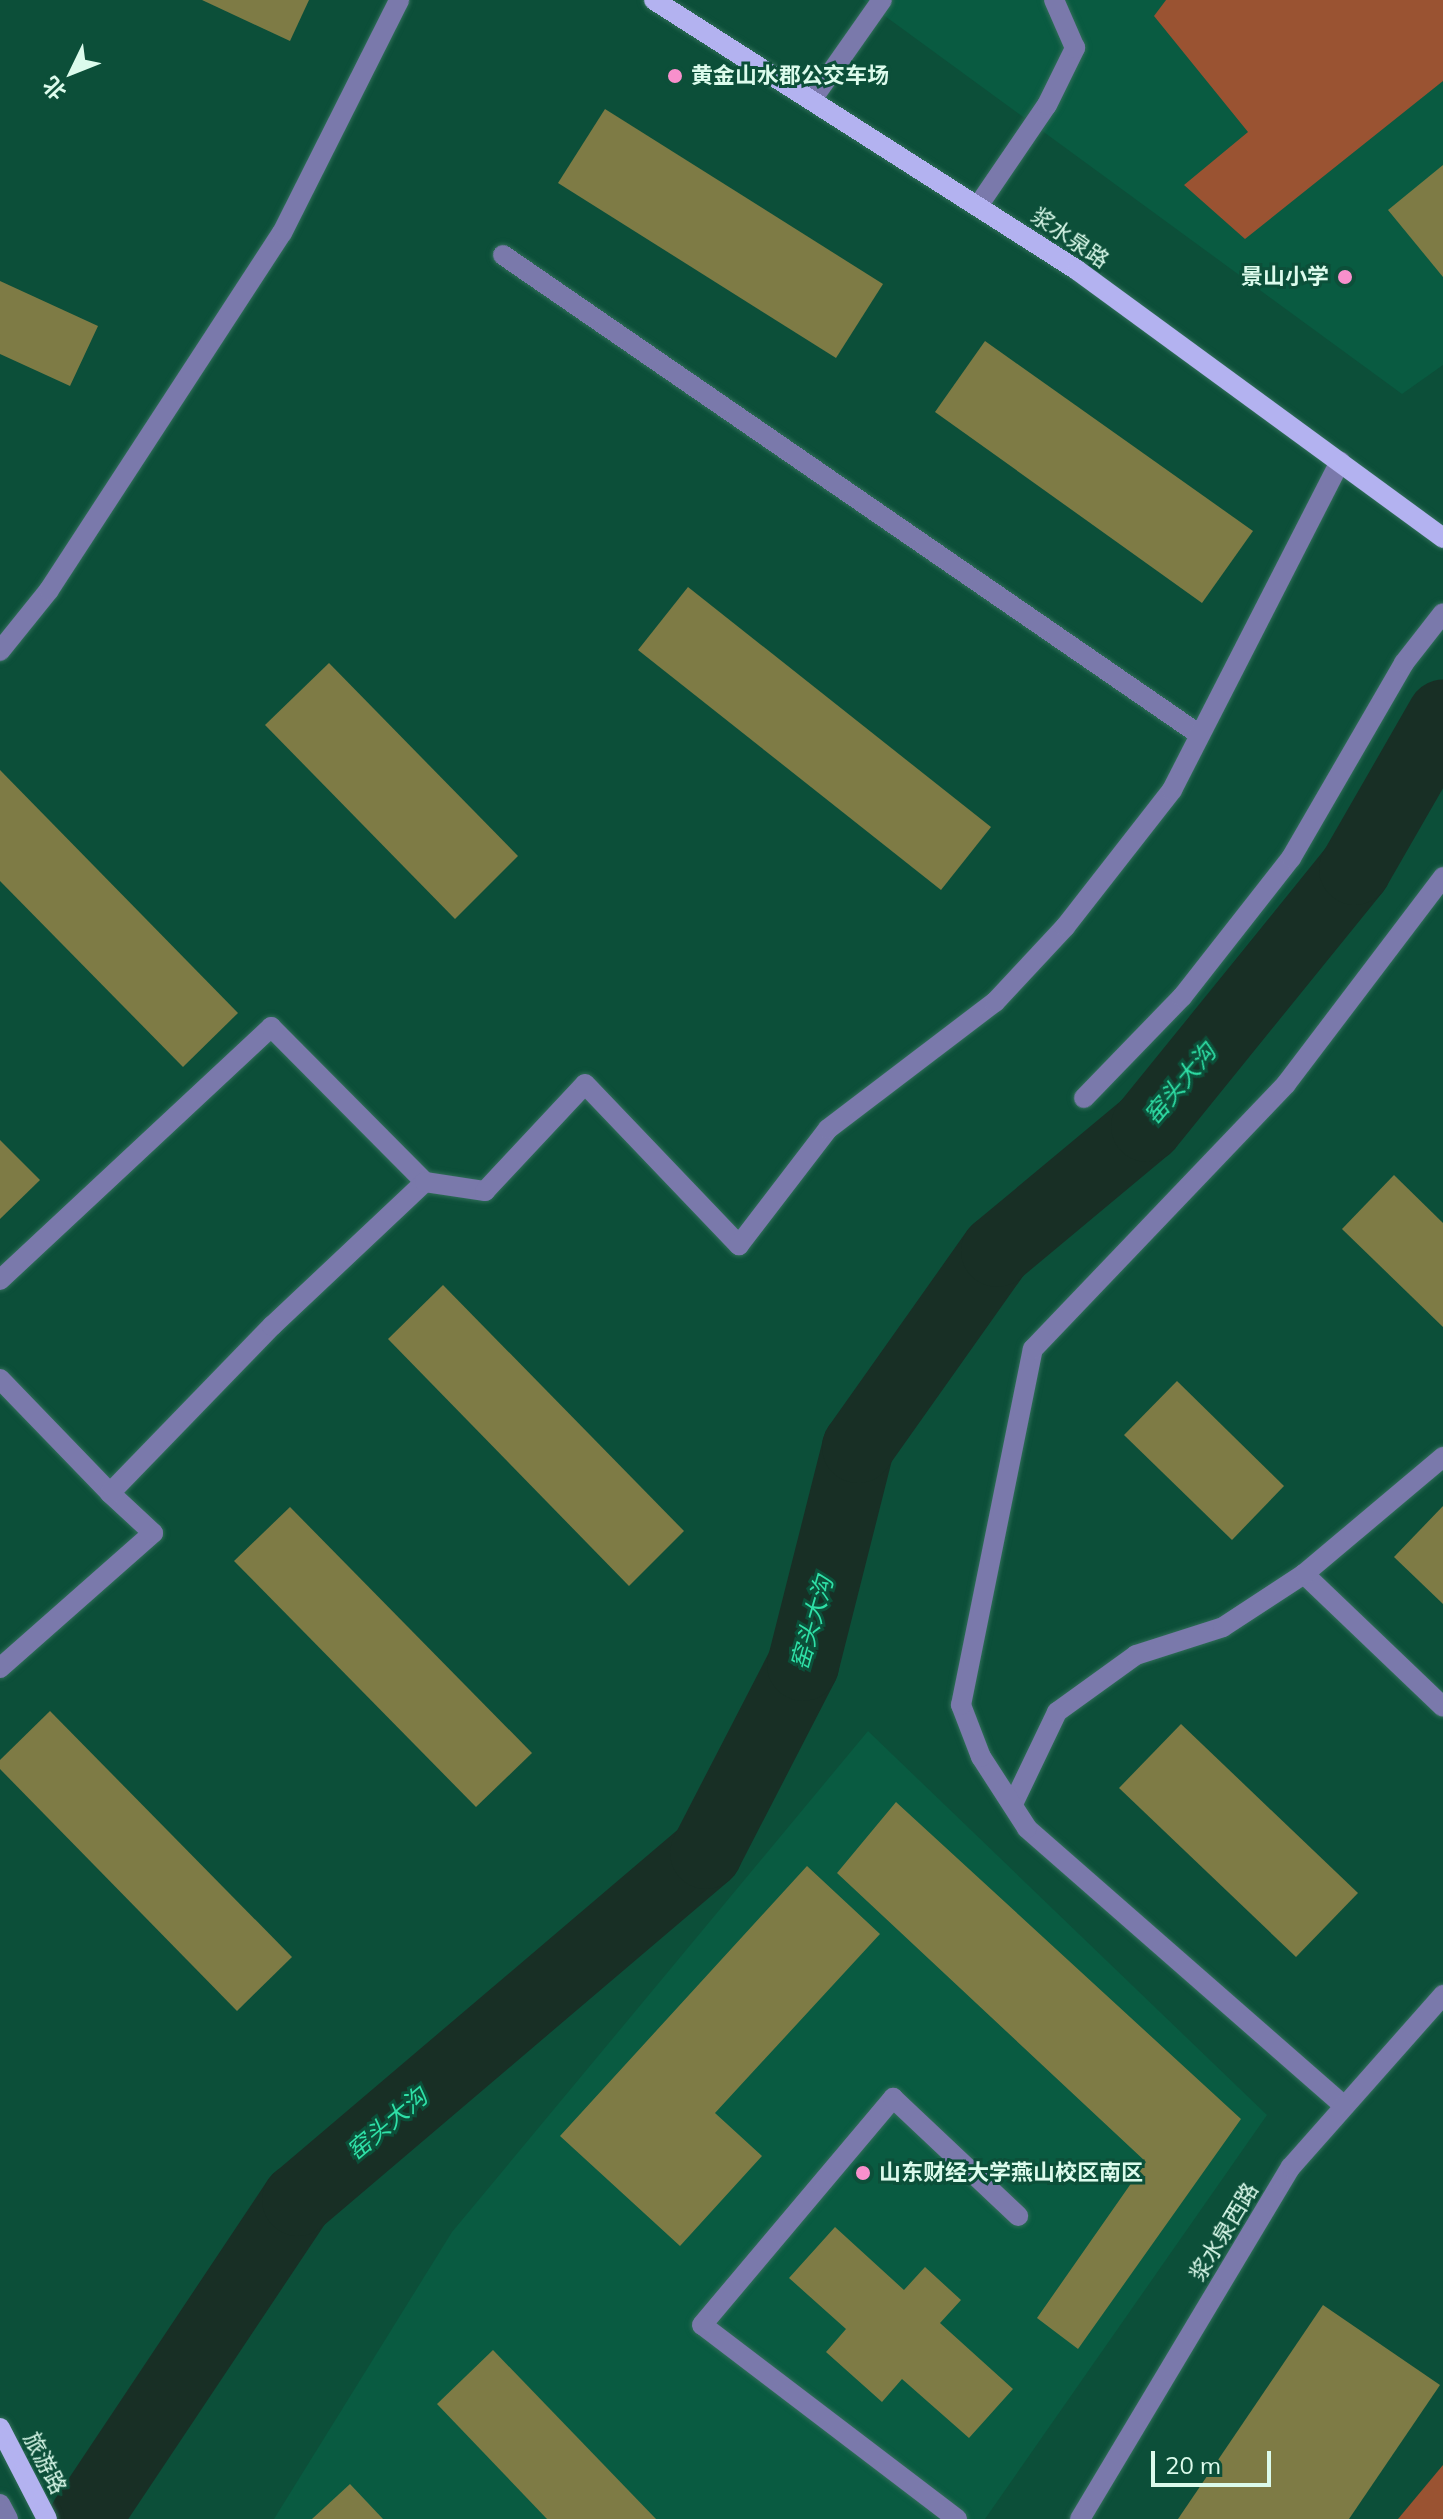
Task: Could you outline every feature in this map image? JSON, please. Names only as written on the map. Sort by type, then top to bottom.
[{"type":"main road","name":"浆水泉路","points":[[654,0],[813,98],[1077,270],[1443,538]]},
{"type":"main road","name":"旅游路","points":[[0,2428],[47,2519]]},
{"type":"street","points":[[0,651],[49,590],[282,233],[399,0]]},
{"type":"street","points":[[813,98],[882,0]]},
{"type":"street","points":[[978,206],[1047,105],[1075,48],[1054,0]]},
{"type":"street","points":[[503,255],[1200,735]]},
{"type":"street","points":[[0,1280],[271,1027],[425,1182],[485,1191],[585,1084],[739,1245],[828,1129],[995,1002],[1065,927],[1172,790],[1340,462]]},
{"type":"street","points":[[1084,1098],[1182,997],[1291,858],[1404,663],[1443,613]]},
{"type":"street","points":[[1343,2105],[1027,1828],[981,1757],[961,1705],[1033,1349],[1286,1084],[1443,877]]},
{"type":"street","points":[[110,1493],[272,1326],[425,1182]]},
{"type":"street","points":[[0,1379],[153,1533],[0,1668]]},
{"type":"street","points":[[1013,1804],[1057,1712],[1136,1655],[1223,1627],[1304,1574],[1443,1457]]},
{"type":"street","points":[[1304,1574],[1443,1707]]},
{"type":"street","name":"浆水泉西路","points":[[1080,2519],[1291,2167],[1443,1995]]},
{"type":"street","points":[[957,2519],[702,2325],[893,2098],[1018,2216]]},
{"type":"street","points":[[0,2504],[8,2519]]},
{"type":"shaded area","name":"景山小学","points":[[863,0],[1443,0],[1443,365],[1402,394]]},
{"type":"shaded area","points":[[1166,0],[1443,0],[1443,81],[1245,239],[1184,185],[1248,132],[1154,16]]},
{"type":"shaded area","name":"山东财经大学燕山校区南区","points":[[868,1731],[1267,2115],[985,2519],[274,2519],[452,2232]]},
{"type":"shaded area","points":[[1443,2465],[1443,2519],[1398,2519]]},
{"type":"building","points":[[202,0],[309,0],[290,41]]},
{"type":"building","points":[[605,109],[883,284],[836,358],[558,183]]},
{"type":"building","points":[[1443,165],[1443,277],[1388,210]]},
{"type":"building","points":[[0,281],[98,326],[70,386],[0,354]]},
{"type":"building","points":[[985,341],[1253,531],[1202,603],[935,412]]},
{"type":"building","points":[[688,587],[991,827],[941,890],[638,650]]},
{"type":"building","points":[[329,663],[518,856],[455,919],[265,725]]},
{"type":"building","points":[[0,770],[238,1013],[183,1067],[0,881]]},
{"type":"building","points":[[0,1140],[40,1180],[0,1219]]},
{"type":"building","points":[[1394,1175],[1443,1223],[1443,1327],[1342,1229]]},
{"type":"building","points":[[443,1285],[684,1531],[629,1586],[388,1339]]},
{"type":"building","points":[[1177,1381],[1284,1486],[1232,1540],[1124,1435]]},
{"type":"building","points":[[1443,1506],[1443,1604],[1394,1557]]},
{"type":"building","points":[[290,1507],[532,1753],[476,1807],[234,1561]]},
{"type":"building","points":[[50,1711],[292,1957],[237,2011],[0,1769],[0,1760]]},
{"type":"building","points":[[1181,1724],[1358,1893],[1296,1957],[1119,1788]]},
{"type":"building","points":[[896,1802],[1241,2119],[1078,2349],[1037,2318],[1146,2162],[837,1873]]},
{"type":"building","points":[[807,1866],[880,1934],[715,2113],[762,2156],[680,2246],[560,2136]]},
{"type":"building","points":[[835,2227],[904,2290],[925,2267],[961,2300],[940,2323],[1013,2389],[969,2438],[902,2379],[882,2402],[826,2352],[846,2329],[789,2278]]},
{"type":"building","points":[[1323,2305],[1440,2385],[1349,2519],[1178,2519]]},
{"type":"building","points":[[493,2350],[656,2519],[547,2519],[437,2404]]},
{"type":"building","points":[[350,2484],[383,2519],[312,2519]]},
{"type":"waterway","name":"窑头大沟","points":[[85,2519],[298,2200],[706,1853],[803,1665],[858,1447],[997,1251],[1147,1126],[1355,869],[1443,716]]},
{"type":"place","name":"黄金山水郡公交车场","points":[[675,76]]},
{"type":"place","name":"景山小学","points":[[1345,277]]},
{"type":"place","name":"山东财经大学燕山校区南区","points":[[863,2173]]}]
